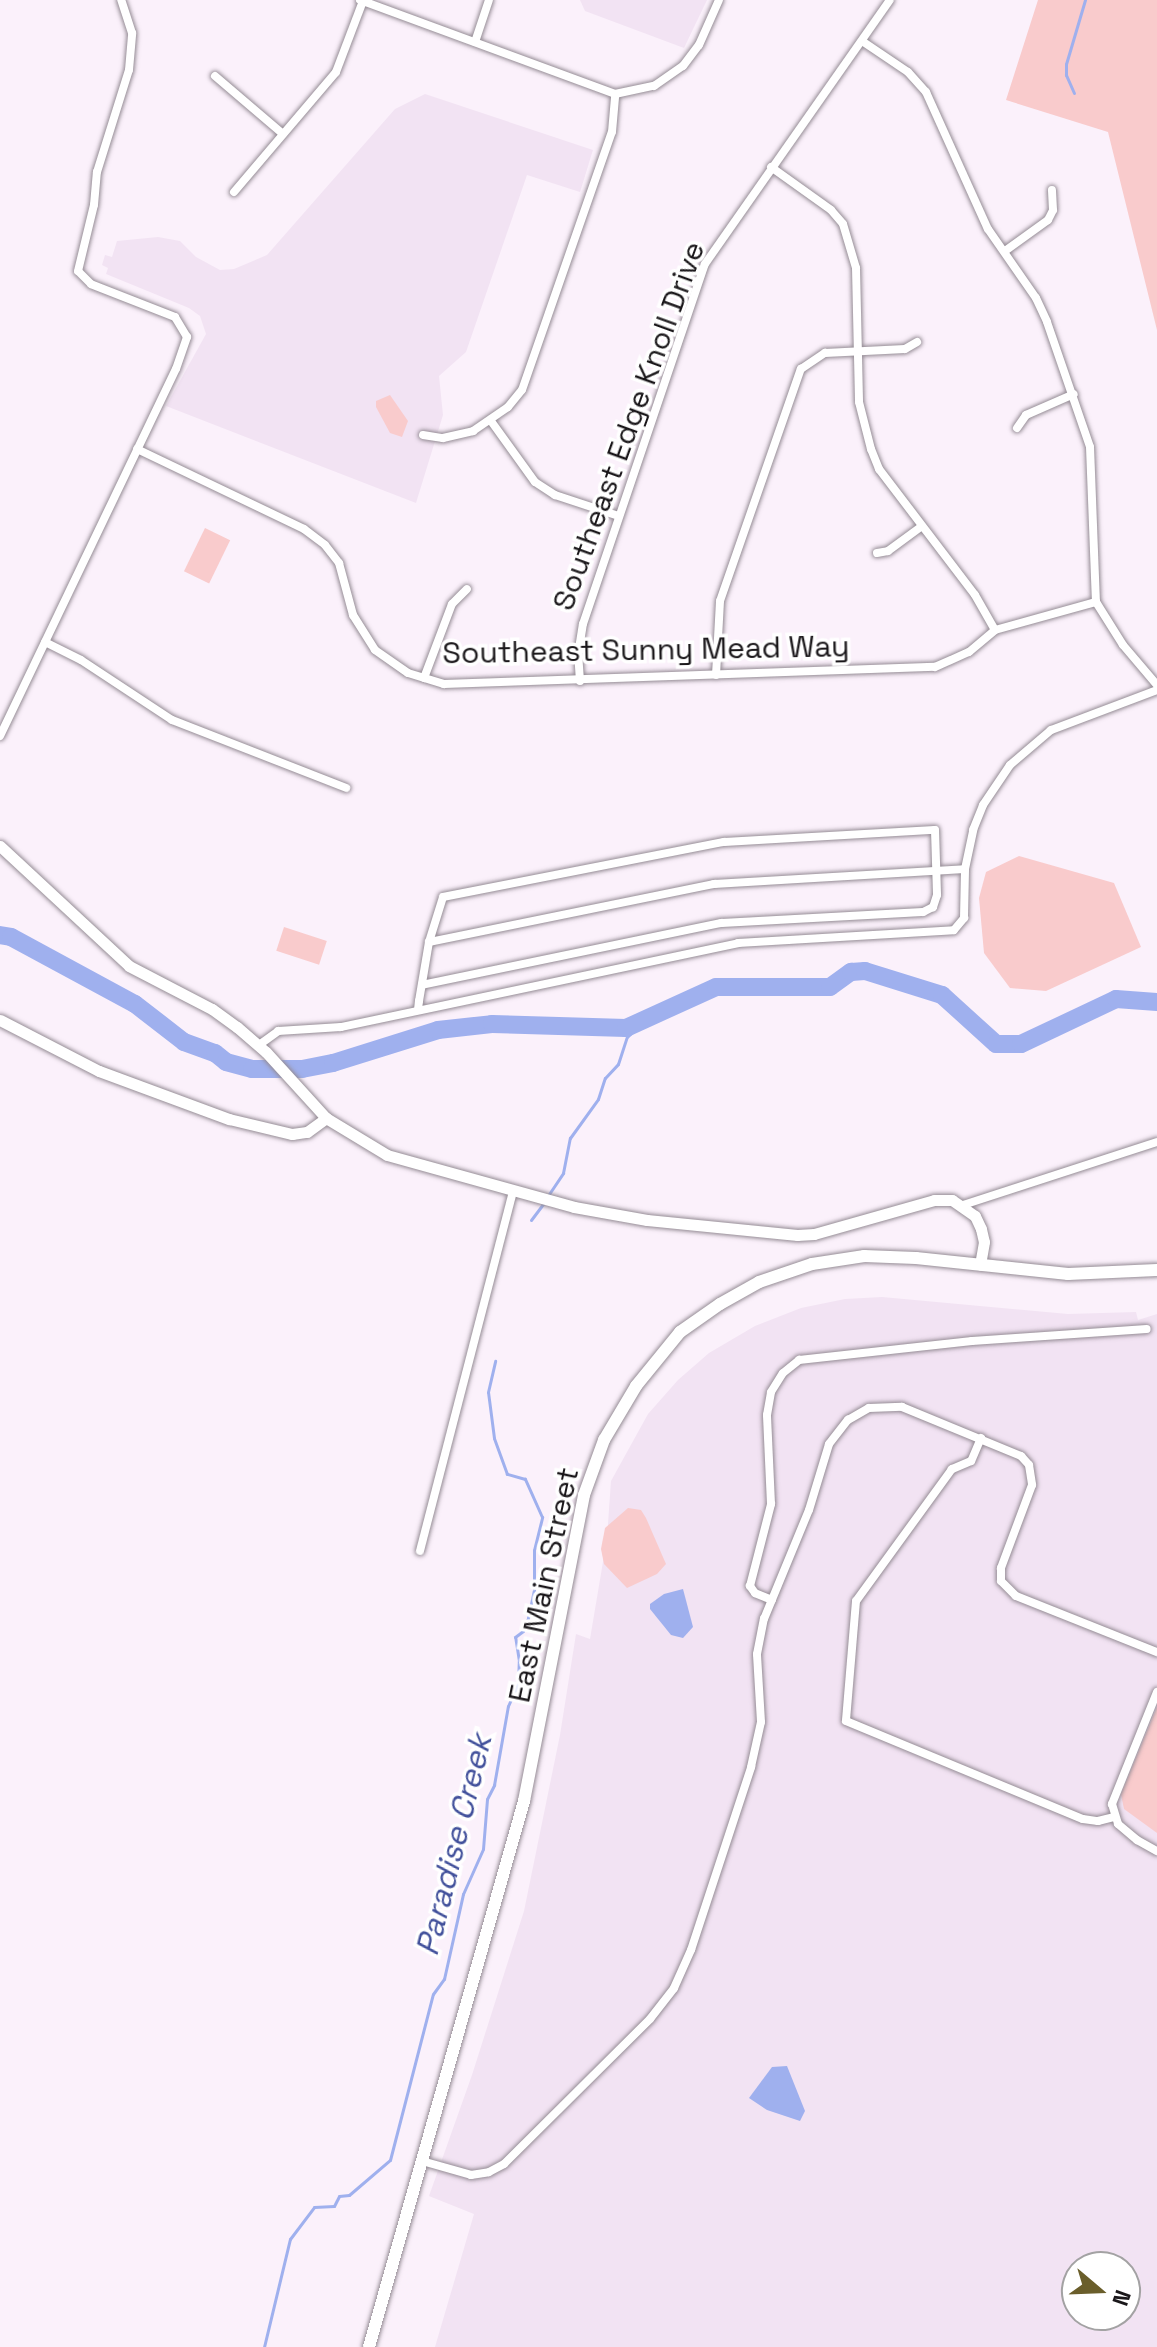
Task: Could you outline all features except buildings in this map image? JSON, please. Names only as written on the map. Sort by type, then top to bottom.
[{"type":"main road","name":"East Main Street","points":[[369,2347],[524,1801],[584,1495],[604,1440],[620,1411],[680,1332],[759,1282],[812,1264],[864,1256],[1068,1274],[1157,1270]]},
{"type":"street","points":[[0,736],[185,350],[187,337],[184,326],[175,317],[91,284],[78,271],[94,205],[97,172],[129,70],[132,33],[121,0]]},
{"type":"street","points":[[475,42],[489,0]]},
{"type":"street","points":[[234,192],[336,72],[361,1],[615,94],[654,86],[683,66],[699,45],[719,0]]},
{"type":"street","name":"Southeast Edge Knoll Drive","points":[[580,681],[579,641],[705,264],[890,0]]},
{"type":"street","points":[[263,1049],[278,1031],[341,1027],[738,943],[954,930],[964,918],[968,846],[983,805],[1023,752],[1051,730],[1075,718],[1157,688],[1123,645],[1096,602],[1090,447],[1047,322],[1005,251],[988,229],[926,92],[908,72],[862,41]]},
{"type":"street","points":[[215,76],[283,134]]},
{"type":"street","points":[[423,435],[457,437],[491,421],[508,407],[533,368],[612,132],[615,94]]},
{"type":"street","points":[[771,167],[831,210],[843,224],[856,268],[859,402],[871,449],[879,469],[975,595],[995,630]]},
{"type":"street","points":[[1005,251],[1048,220],[1053,210],[1052,190]]},
{"type":"street","points":[[716,675],[720,601],[793,384],[801,369],[813,358],[834,351],[905,349],[917,342]]},
{"type":"street","points":[[1017,428],[1026,415],[1074,394]]},
{"type":"street","points":[[491,421],[535,482],[555,495],[619,516]]},
{"type":"street","name":"Southeast Sunny Mead Way","points":[[137,449],[304,529],[325,545],[339,563],[353,615],[375,650],[394,666],[444,684],[935,667],[969,652],[995,630],[1083,603],[1096,602]]},
{"type":"street","points":[[877,553],[888,551],[922,526]]},
{"type":"street","points":[[424,678],[452,604],[467,589]]},
{"type":"street","points":[[45,642],[81,660],[172,720],[346,788]]},
{"type":"street","points":[[418,1010],[422,985],[429,942],[443,897],[724,842],[935,830],[937,895],[933,907],[923,912],[721,923],[422,985]]},
{"type":"street","points":[[0,846],[129,966],[212,1009],[263,1049],[326,1118],[387,1155],[531,1196],[647,1220],[797,1235],[814,1234],[934,1200],[952,1200],[975,1216],[981,1229],[984,1242],[980,1265]]},
{"type":"street","points":[[429,942],[714,884],[965,869]]},
{"type":"street","points":[[0,1020],[111,1076],[229,1119],[292,1134],[307,1132],[326,1118]]},
{"type":"street","points":[[963,1205],[1157,1142]]},
{"type":"street","points":[[420,1551],[513,1191]]},
{"type":"street","points":[[772,1600],[755,1593],[750,1586],[771,1504],[767,1415],[771,1392],[783,1373],[799,1360],[972,1341],[1147,1329]]},
{"type":"street","points":[[422,2161],[471,2175],[497,2168],[668,1998],[691,1950],[751,1767],[761,1722],[757,1654],[772,1600],[809,1510],[829,1444],[848,1420],[869,1408],[902,1407],[1021,1456],[1032,1472],[1032,1485],[1001,1568],[1001,1581],[1016,1596],[1157,1652]]},
{"type":"street","points":[[981,1438],[971,1461],[952,1469],[856,1601],[846,1721],[1083,1819],[1098,1821],[1114,1817]]},
{"type":"street","points":[[1157,1692],[1115,1793],[1114,1817],[1128,1833],[1157,1851]]},
{"type":"shaded area","points":[[580,0],[707,0],[684,48],[585,11]]},
{"type":"shaded area","points":[[1038,0],[1157,0],[1157,330],[1108,132],[1006,100]]},
{"type":"shaded area","points":[[425,94],[593,150],[580,192],[527,175],[466,352],[439,376],[443,415],[416,503],[166,406],[206,334],[200,316],[189,308],[106,274],[108,268],[102,265],[105,255],[112,257],[117,241],[158,237],[180,241],[196,257],[220,270],[234,269],[267,255],[395,109]]},
{"type":"shaded area","points":[[390,395],[408,421],[402,437],[390,433],[376,407],[376,401]]},
{"type":"shaded area","points":[[205,528],[230,540],[209,583],[184,571]]},
{"type":"shaded area","points":[[1019,856],[1114,883],[1141,947],[1046,991],[1010,988],[984,953],[979,898],[986,872]]},
{"type":"shaded area","points":[[284,927],[327,941],[319,965],[276,951]]},
{"type":"shaded area","points":[[882,1297],[1068,1314],[1136,1312],[1138,1320],[1157,1314],[1157,2347],[435,2347],[474,2214],[429,2196],[472,2075],[524,1911],[560,1735],[576,1634],[590,1639],[607,1538],[611,1481],[648,1414],[678,1380],[709,1353],[755,1326],[801,1308],[845,1299]]},
{"type":"shaded area","points":[[628,1508],[641,1510],[666,1564],[657,1574],[627,1588],[604,1564],[601,1549],[605,1528]]},
{"type":"shaded area","points":[[1157,1707],[1157,1833],[1124,1809],[1121,1794]]},
{"type":"water","points":[[683,1589],[693,1627],[683,1638],[671,1635],[650,1609],[650,1604],[664,1594]]},
{"type":"water","points":[[787,2066],[805,2111],[800,2121],[767,2110],[749,2098],[772,2067]]},
{"type":"waterway","points":[[1074,93],[1066,75],[1066,64],[1085,0]]},
{"type":"waterway","points":[[0,935],[11,937],[135,1004],[184,1042],[215,1053],[226,1062],[252,1069],[302,1069],[333,1063],[438,1030],[492,1024],[626,1028],[716,987],[830,987],[851,972],[865,971],[942,995],[996,1044],[1021,1044],[1116,999],[1157,1002]]},
{"type":"waterway","name":"Paradise Creek","points":[[547,1197],[563,1173],[570,1138],[598,1099],[605,1078],[618,1064],[627,1037],[643,1022]]},
{"type":"waterway","name":"Paradise Creek","points":[[531,1220],[543,1204]]},
{"type":"waterway","name":"Paradise Creek","points":[[264,2347],[290,2239],[314,2207],[334,2206],[339,2196],[349,2195],[390,2160],[433,1994],[444,1979],[463,1894],[483,1849],[487,1799],[494,1785],[508,1706],[518,1684],[519,1661],[515,1637],[523,1631],[528,1618],[534,1590],[534,1550],[542,1517],[525,1479],[507,1474],[494,1438],[488,1392],[495,1361]]}]
